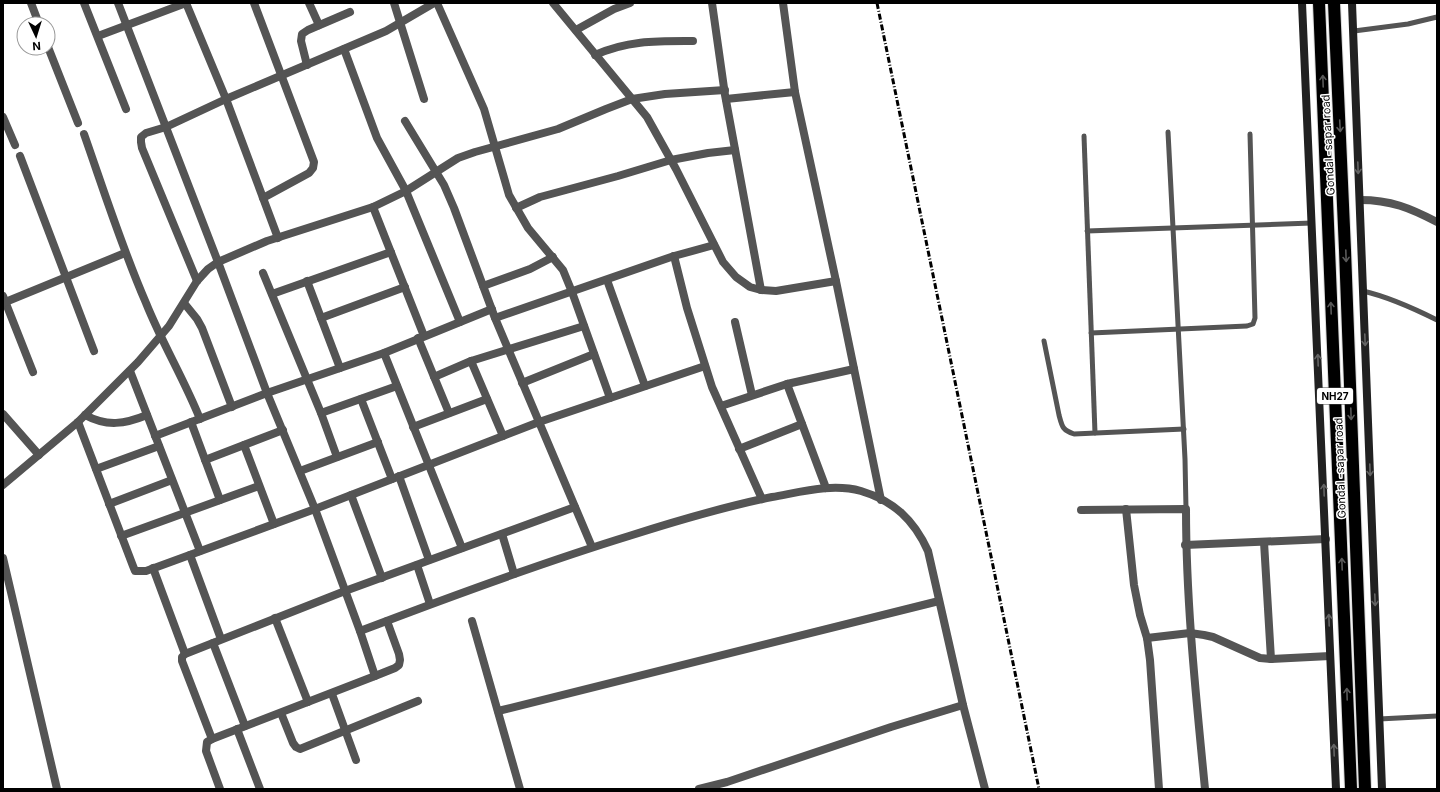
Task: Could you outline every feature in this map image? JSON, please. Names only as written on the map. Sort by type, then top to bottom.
[{"type":"highway","name":"NH27","points":[[1319,3],[1351,789]]},
{"type":"highway","name":"Gondal -sapar road","points":[[1334,3],[1345,250],[1365,789]]},
{"type":"street","points":[[31,3],[36,16]]},
{"type":"street","points":[[84,3],[126,109]]},
{"type":"street","points":[[118,3],[268,393],[315,509],[375,676]]},
{"type":"street","points":[[98,36],[186,3],[226,99],[278,238]]},
{"type":"street","points":[[254,3],[314,162],[313,168],[309,173],[263,198]]},
{"type":"street","points":[[309,3],[320,25]]},
{"type":"street","points":[[394,3],[424,99]]},
{"type":"street","points":[[197,281],[140,142],[141,137],[146,133],[166,127],[226,99],[386,31],[435,3],[484,110],[509,195],[528,228],[563,270],[610,398]]},
{"type":"street","points":[[553,3],[647,116],[723,262],[736,277],[750,287],[761,290],[776,291],[836,281]]},
{"type":"street","points":[[576,30],[614,9],[630,3]]},
{"type":"street","points":[[712,3],[726,99],[761,290]]},
{"type":"street","points":[[783,3],[795,92],[881,500]]},
{"type":"street","points":[[1302,3],[1336,789]]},
{"type":"street","points":[[1352,3],[1382,789]]},
{"type":"street","points":[[307,65],[301,41],[302,34],[350,12]]},
{"type":"street","points":[[595,55],[609,48],[624,44],[641,42],[693,41]]},
{"type":"street","points":[[344,49],[377,138],[406,190],[460,322]]},
{"type":"street","points":[[52,56],[78,123]]},
{"type":"street","points":[[3,485],[78,422],[130,370],[160,337],[184,303],[197,281],[208,269],[218,262],[278,238],[373,207],[406,190],[458,158],[475,152],[558,129],[632,99],[666,94],[725,90]]},
{"type":"street","points":[[726,99],[795,92]]},
{"type":"street","points":[[3,117],[15,145]]},
{"type":"street","points":[[405,121],[436,171],[454,208],[508,350],[592,547]]},
{"type":"street","points":[[84,134],[126,253],[160,337],[184,381],[200,419]]},
{"type":"street","points":[[516,208],[540,198],[671,160],[708,153],[735,150]]},
{"type":"street","points":[[20,156],[94,351]]},
{"type":"street","points":[[1360,200],[1376,200],[1394,203],[1410,208],[1437,222]]},
{"type":"street","points":[[373,207],[405,287],[434,377],[449,413]]},
{"type":"street","points":[[495,318],[674,256],[714,245]]},
{"type":"street","points":[[272,294],[390,252]]},
{"type":"street","points":[[33,372],[4,301],[126,253]]},
{"type":"street","points":[[674,256],[687,308],[712,387],[738,449],[762,499]]},
{"type":"street","points":[[483,286],[530,269],[553,257]]},
{"type":"street","points":[[263,273],[321,413],[337,457]]},
{"type":"street","points":[[607,280],[645,386]]},
{"type":"street","points":[[307,281],[340,368]]},
{"type":"street","points":[[321,318],[405,287]]},
{"type":"street","points":[[184,303],[197,319],[202,328],[232,406]]},
{"type":"street","points":[[155,436],[232,406],[384,353],[492,309]]},
{"type":"street","points":[[736,322],[752,395]]},
{"type":"street","points":[[434,377],[470,361],[584,326]]},
{"type":"street","points":[[384,353],[462,548]]},
{"type":"street","points":[[522,383],[594,354]]},
{"type":"street","points":[[470,361],[503,436]]},
{"type":"street","points":[[78,422],[135,571],[140,572],[315,509],[538,422],[705,366]]},
{"type":"street","points":[[721,406],[787,384],[854,369]]},
{"type":"street","points":[[130,370],[200,551]]},
{"type":"street","points":[[787,384],[826,488]]},
{"type":"street","points":[[321,413],[397,386]]},
{"type":"street","points":[[361,399],[429,560]]},
{"type":"street","points":[[413,427],[487,399]]},
{"type":"street","points":[[3,414],[39,455]]},
{"type":"street","points":[[85,415],[105,423],[131,421],[147,415]]},
{"type":"street","points":[[191,422],[220,500]]},
{"type":"street","points":[[738,449],[802,424]]},
{"type":"street","points":[[205,460],[283,430]]},
{"type":"street","points":[[300,472],[378,442]]},
{"type":"street","points":[[244,445],[274,524]]},
{"type":"street","points":[[96,469],[159,446]]},
{"type":"street","points":[[109,504],[172,480]]},
{"type":"street","points":[[121,536],[259,486]]},
{"type":"street","points":[[360,631],[430,604],[592,547],[710,511],[762,499],[826,488],[843,488],[861,492],[900,510],[913,524],[928,551],[985,789]]},
{"type":"street","points":[[351,495],[382,578]]},
{"type":"street","points":[[212,739],[182,661],[182,657],[185,654],[345,591],[575,507]]},
{"type":"street","points":[[1126,509],[1134,585],[1147,638],[1160,789]]},
{"type":"street","points":[[1081,510],[1186,509],[1185,545],[1190,634],[1204,789]]},
{"type":"street","points":[[502,534],[514,574]]},
{"type":"street","points":[[1185,545],[1326,539]]},
{"type":"street","points":[[1264,542],[1271,659]]},
{"type":"street","points":[[190,555],[221,639]]},
{"type":"street","points":[[3,558],[57,789]]},
{"type":"street","points":[[417,565],[430,604]]},
{"type":"street","points":[[153,568],[185,654]]},
{"type":"street","points":[[498,711],[939,601]]},
{"type":"street","points":[[275,618],[308,702]]},
{"type":"street","points":[[220,789],[206,750],[207,742],[395,668],[399,664],[399,654],[387,621]]},
{"type":"street","points":[[472,621],[520,789]]},
{"type":"street","points":[[1147,638],[1190,634],[1204,635],[1213,637],[1260,658],[1271,659],[1330,656]]},
{"type":"street","points":[[213,643],[260,789]]},
{"type":"street","points":[[332,694],[356,760]]},
{"type":"street","points":[[281,712],[293,743],[300,749],[418,701]]},
{"type":"street","points":[[699,789],[725,785],[891,726],[964,705]]},
{"type":"lane","points":[[1354,30],[1403,24],[1437,17]]},
{"type":"lane","points":[[1168,132],[1184,429],[1186,509]]},
{"type":"lane","points":[[1091,333],[1178,330],[1248,326],[1252,324],[1255,318],[1250,134]]},
{"type":"lane","points":[[1084,136],[1095,433]]},
{"type":"lane","points":[[1087,231],[1312,223]]},
{"type":"lane","points":[[1363,290],[1392,299],[1437,320]]},
{"type":"lane","points":[[1044,340],[1062,425],[1067,432],[1074,434],[1184,429]]},
{"type":"lane","points":[[1379,719],[1437,716]]},
{"type":"railway","points":[[877,3],[1039,789]]}]
